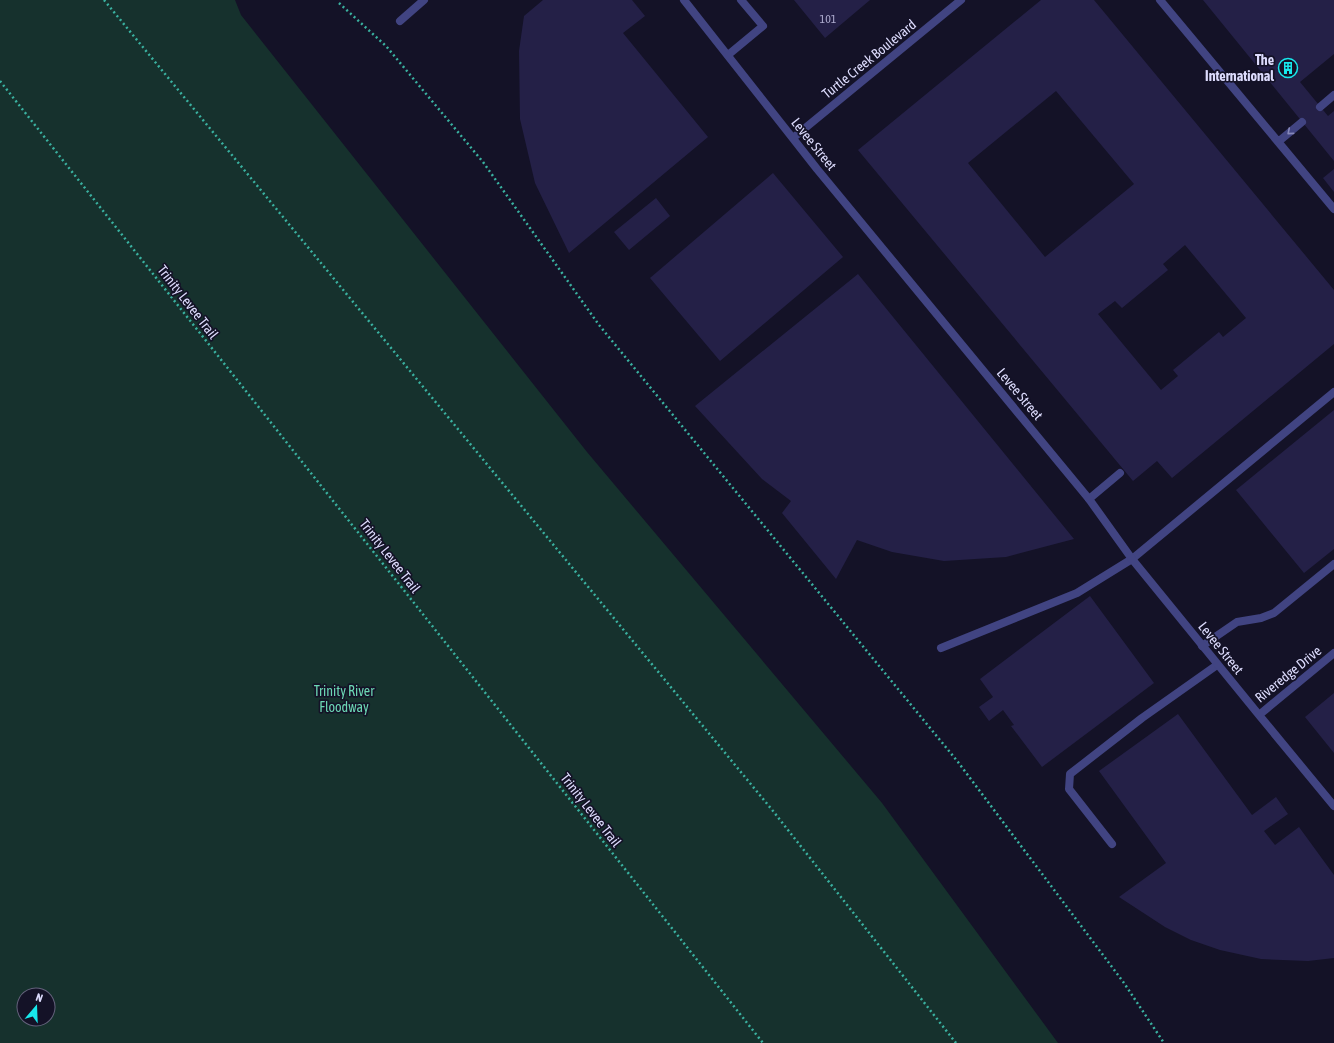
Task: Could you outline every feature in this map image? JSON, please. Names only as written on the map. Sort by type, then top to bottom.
[{"type":"street","points":[[400,21],[424,0]]},
{"type":"street","name":"Levee Street","points":[[684,0],[793,138],[1089,499],[1132,559],[1217,665],[1334,806]]},
{"type":"street","points":[[728,55],[762,26],[741,0]]},
{"type":"street","name":"Turtle Creek Boulevard","points":[[793,138],[961,0]]},
{"type":"street","points":[[1160,0],[1334,209]]},
{"type":"street","points":[[1320,107],[1334,95]]},
{"type":"street","points":[[1278,142],[1302,122]]},
{"type":"street","points":[[941,648],[1077,593],[1132,559],[1334,392]]},
{"type":"street","points":[[1089,499],[1120,472]]},
{"type":"street","points":[[1202,646],[1237,622],[1274,614],[1334,564]]},
{"type":"street","name":"Riveredge Drive","points":[[1258,715],[1334,653]]},
{"type":"street","points":[[1112,844],[1069,789],[1070,774],[1142,718],[1217,665]]},
{"type":"path","points":[[104,0],[773,811],[956,1043]]},
{"type":"path","points":[[340,3],[386,46],[483,162],[599,324],[958,762],[1124,984],[1164,1043]]},
{"type":"path","name":"Trinity Levee Trail","points":[[0,82],[763,1043]]},
{"type":"green space","name":"Trinity River Floodway","points":[[0,0],[235,0],[241,15],[587,452],[882,803],[1058,1043],[0,1043]]},
{"type":"building","points":[[543,0],[632,0],[645,16],[623,33],[708,137],[569,253],[535,183],[520,119],[519,51],[524,16]]},
{"type":"building","points":[[794,0],[870,0],[825,38]]},
{"type":"building","points":[[1041,0],[1094,0],[1334,290],[1334,344],[1172,478],[1157,461],[1133,481],[858,150]],"holes":[[[1056,91],[1134,184],[1045,257],[968,163]],[[1185,245],[1246,318],[1223,337],[1219,332],[1173,370],[1178,376],[1161,390],[1098,314],[1115,301],[1122,308],[1168,270],[1163,264]]]},
{"type":"building","name":"The International","points":[[1203,0],[1334,0],[1334,54],[1300,82],[1328,116],[1334,111],[1334,161]]},
{"type":"building","points":[[1334,169],[1334,192],[1323,178]]},
{"type":"building","points":[[773,173],[843,257],[720,361],[650,278]]},
{"type":"building","points":[[656,198],[670,216],[629,250],[614,232]]},
{"type":"building","points":[[858,274],[1074,539],[1006,557],[944,561],[892,552],[857,540],[836,579],[782,513],[791,501],[762,479],[695,406]]},
{"type":"building","points":[[1334,410],[1334,549],[1304,573],[1236,490]]},
{"type":"building","points":[[1090,596],[1154,683],[1042,767],[1011,726],[1014,725],[1003,710],[989,721],[979,707],[993,697],[980,679]]},
{"type":"building","points":[[1334,693],[1334,753],[1305,717]]},
{"type":"building","points":[[1178,714],[1252,815],[1276,797],[1288,814],[1264,831],[1275,845],[1299,827],[1334,875],[1334,958],[1308,961],[1261,959],[1220,950],[1191,940],[1165,927],[1119,897],[1166,863],[1099,771]]},
{"type":"place","name":"The International","points":[[1288,68]]}]
